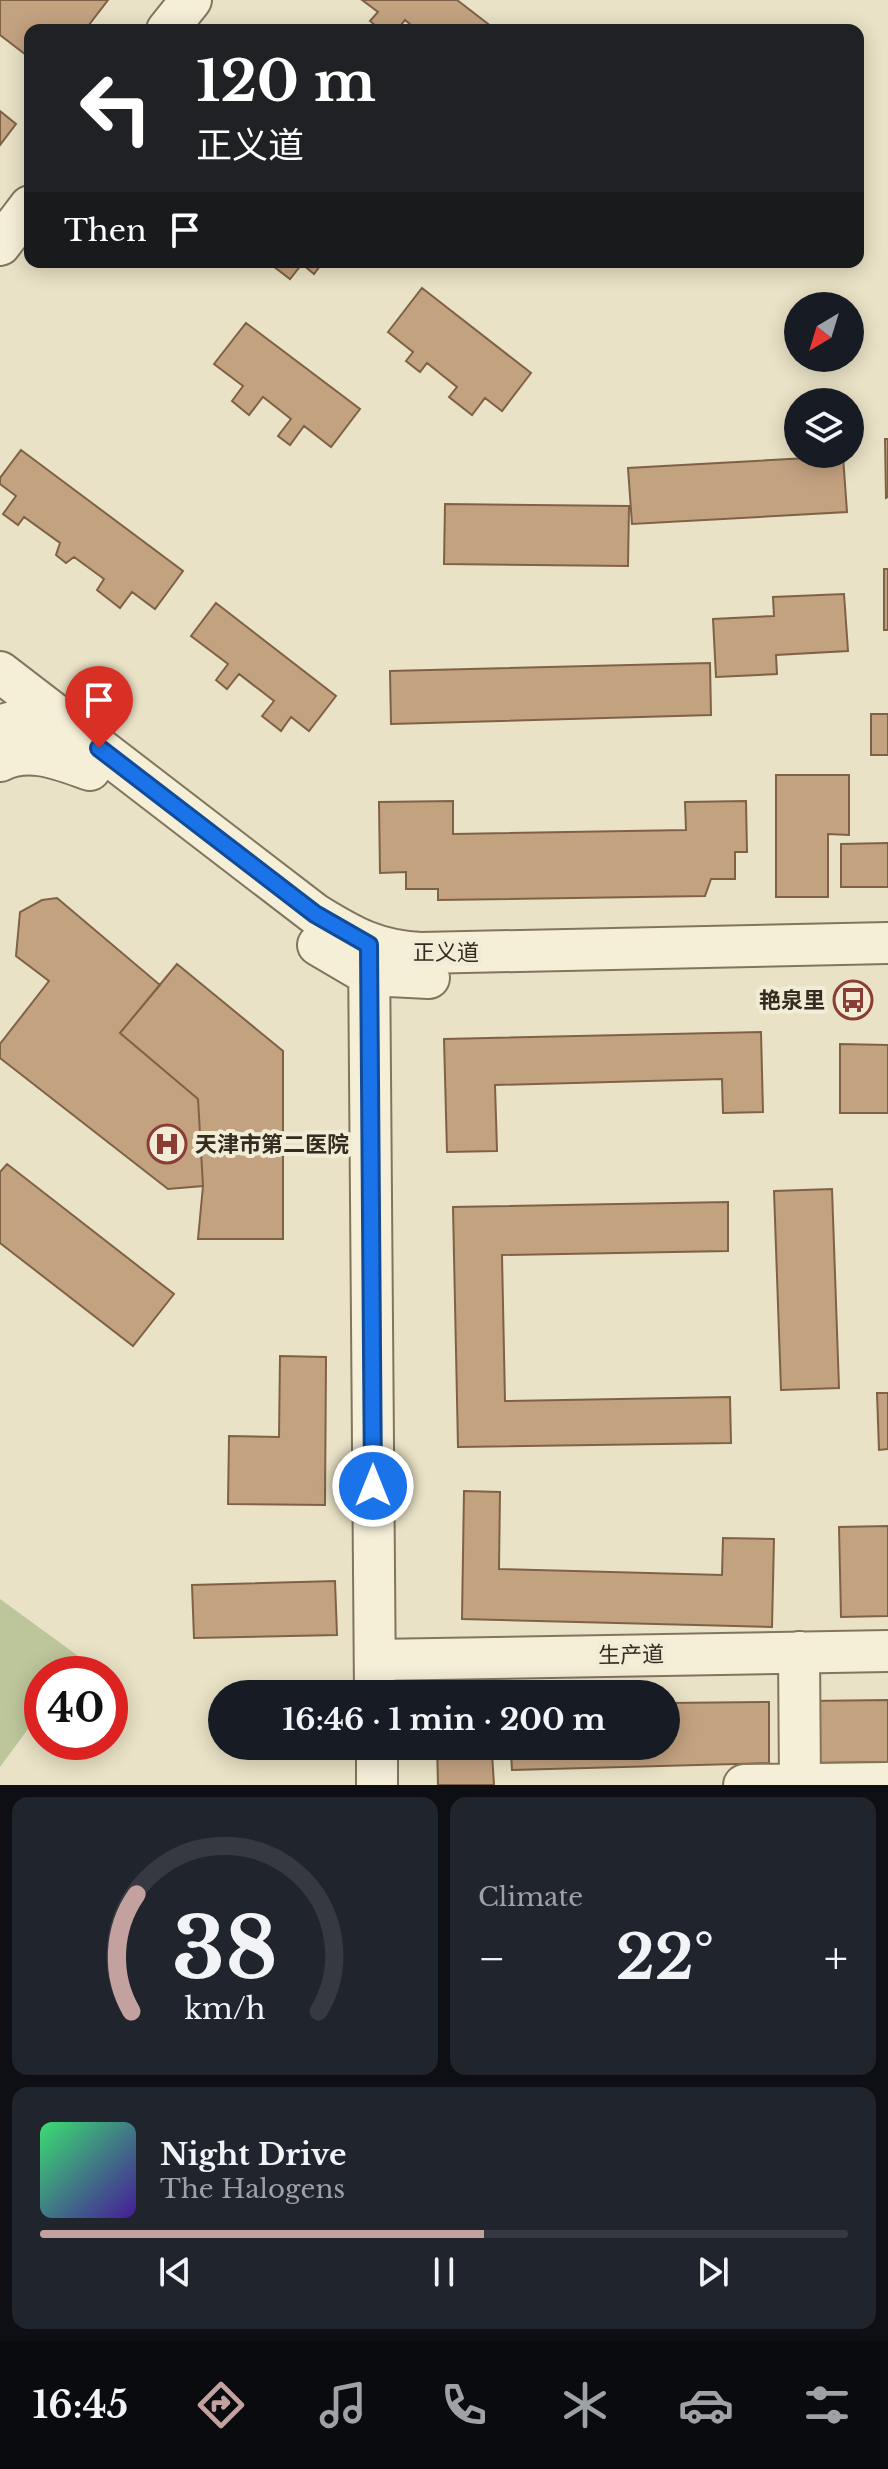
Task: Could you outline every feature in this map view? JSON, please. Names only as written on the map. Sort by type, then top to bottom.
[{"type":"street","points":[[172,24],[191,0]]},
{"type":"street","points":[[0,245],[24,214]]},
{"type":"street","points":[[0,761],[9,756],[32,754],[97,761],[40,720],[15,720],[5,697]]},
{"type":"street","name":"正义道","points":[[5,697],[321,947],[420,978],[888,971]]},
{"type":"street","name":"正义道","points":[[369,960],[395,952],[888,943]]},
{"type":"street","points":[[369,960],[375,1677]]},
{"type":"street","name":"生产道","points":[[375,1677],[799,1652],[888,1651]]},
{"type":"street","points":[[799,1652],[800,1785]]},
{"type":"street","points":[[377,1760],[377,1785]]},
{"type":"street","points":[[744,1785],[888,1783]]},
{"type":"green space","points":[[0,1599],[78,1656],[24,1656],[24,1734],[0,1767]]},
{"type":"building","points":[[0,0],[108,0],[90,24],[24,24],[24,53],[0,35]]},
{"type":"building","points":[[362,0],[457,0],[488,24],[410,24],[405,20],[402,24],[374,24],[370,21],[378,12]]},
{"type":"building","points":[[0,111],[16,124],[0,145]]},
{"type":"building","points":[[276,268],[299,268],[290,279]]},
{"type":"building","points":[[422,288],[531,373],[502,411],[485,398],[472,415],[449,397],[457,387],[427,363],[420,372],[406,361],[413,352],[388,332]]},
{"type":"building","points":[[246,323],[360,409],[331,447],[304,426],[290,445],[278,436],[291,419],[263,397],[249,415],[232,401],[243,386],[214,364]]},
{"type":"building","points":[[885,439],[888,439],[886,498]]},
{"type":"building","points":[[21,450],[183,571],[155,609],[132,592],[120,608],[97,590],[104,579],[74,557],[66,563],[56,555],[60,543],[24,517],[18,525],[3,514],[16,496],[0,484],[0,478]]},
{"type":"building","points":[[784,459],[784,468],[844,468],[847,512],[632,524],[628,468]]},
{"type":"building","points":[[445,504],[629,506],[628,566],[444,564]]},
{"type":"building","points":[[884,569],[888,569],[888,630],[884,630]]},
{"type":"building","points":[[844,594],[848,651],[776,655],[777,674],[716,677],[713,619],[774,616],[773,597]]},
{"type":"building","points":[[216,603],[336,696],[309,731],[291,717],[281,731],[262,716],[274,701],[239,674],[227,689],[216,680],[228,664],[191,636]]},
{"type":"building","points":[[710,663],[711,715],[391,724],[390,671]]},
{"type":"building","points":[[871,714],[888,714],[888,755],[871,755]]},
{"type":"building","points":[[776,775],[849,775],[849,835],[828,834],[828,897],[776,897]]},
{"type":"building","points":[[453,801],[453,834],[686,830],[685,802],[746,801],[747,852],[735,852],[735,879],[711,879],[705,896],[438,900],[438,889],[406,889],[406,872],[380,873],[379,802]]},
{"type":"building","points":[[888,843],[888,887],[841,887],[841,844]]},
{"type":"building","points":[[57,898],[160,985],[120,1033],[198,1099],[203,1186],[168,1189],[0,1058],[0,1044],[49,981],[16,956],[20,912],[42,900]]},
{"type":"building","points":[[177,964],[283,1051],[283,1239],[198,1239],[203,1186],[198,1099],[120,1033]]},
{"type":"building","points":[[761,1032],[763,1112],[723,1113],[722,1079],[495,1085],[497,1151],[447,1152],[444,1039]]},
{"type":"building","points":[[840,1044],[888,1045],[888,1113],[840,1113]]},
{"type":"building","points":[[7,1164],[174,1294],[133,1346],[0,1243],[0,1172]]},
{"type":"building","points":[[832,1189],[839,1388],[781,1390],[774,1191]]},
{"type":"building","points":[[728,1202],[728,1251],[502,1255],[505,1401],[730,1397],[731,1443],[458,1447],[453,1207]]},
{"type":"building","points":[[280,1356],[326,1357],[325,1505],[228,1504],[229,1436],[279,1437]]},
{"type":"building","points":[[877,1393],[888,1393],[888,1449],[879,1450]]},
{"type":"building","points":[[464,1491],[500,1492],[499,1569],[722,1575],[723,1538],[774,1539],[772,1627],[462,1619]]},
{"type":"building","points":[[888,1526],[888,1616],[841,1617],[839,1527]]},
{"type":"building","points":[[335,1581],[337,1635],[194,1638],[192,1585]]},
{"type":"building","points":[[888,1700],[888,1762],[811,1763],[808,1701]]},
{"type":"building","points":[[769,1702],[769,1763],[512,1770],[511,1760],[680,1760],[680,1703]]},
{"type":"building","points":[[437,1760],[492,1760],[494,1785],[438,1785]]},
{"type":"place","name":"艳泉里","points":[[853,1000]]},
{"type":"place","name":"天津市第二医院","points":[[167,1144]]},
{"type":"route","points":[[99,748],[315,914],[369,945],[373,1486]]}]
